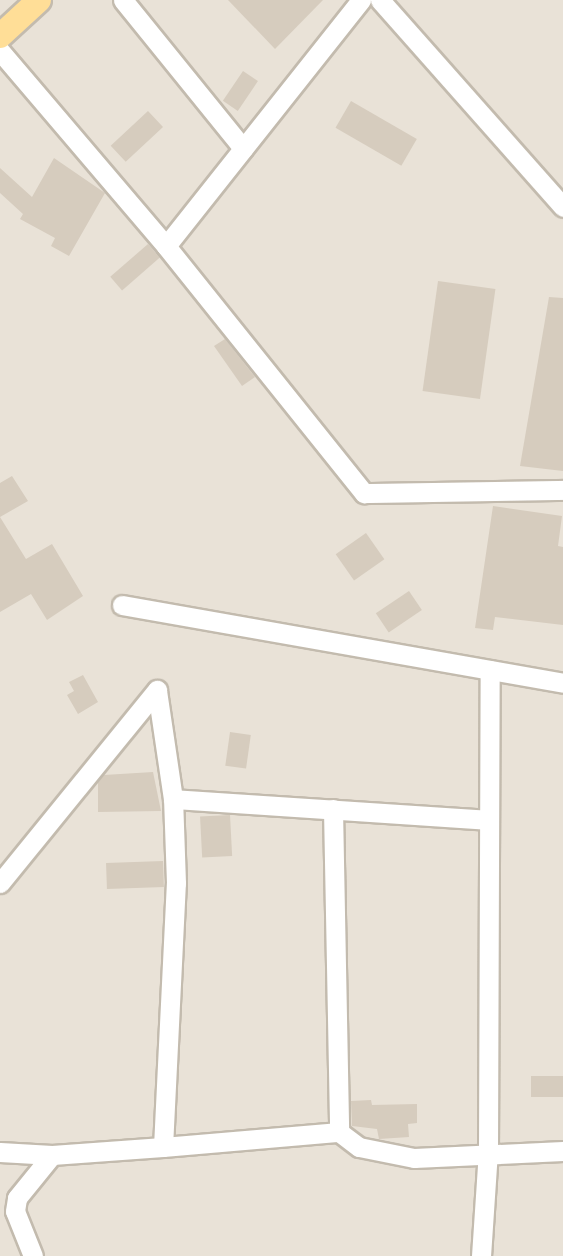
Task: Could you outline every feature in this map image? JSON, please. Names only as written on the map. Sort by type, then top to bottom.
[{"type":"main road","points":[[0,36],[39,0]]},
{"type":"street","points":[[123,0],[243,148]]},
{"type":"street","points":[[166,246],[361,0]]},
{"type":"street","points":[[380,0],[563,207]]},
{"type":"street","points":[[0,51],[166,246],[364,493],[563,490]]},
{"type":"street","points":[[122,605],[563,683]]},
{"type":"street","points":[[481,1256],[488,1151],[490,670]]},
{"type":"street","points":[[0,883],[157,690],[173,799],[176,883],[163,1147]]},
{"type":"street","points":[[173,799],[488,820]]},
{"type":"street","points":[[333,809],[339,1132]]},
{"type":"street","points":[[0,1152],[52,1155],[339,1132],[359,1147],[414,1158],[488,1151],[563,1151]]},
{"type":"street","points":[[33,1256],[15,1211],[17,1198],[52,1155]]},
{"type":"shaded area","points":[[0,0],[563,0],[563,1256],[0,1256]]},
{"type":"building","points":[[228,0],[323,0],[275,49]]},
{"type":"building","points":[[243,71],[258,81],[238,111],[223,101]]},
{"type":"building","points":[[351,101],[417,139],[401,166],[336,128]]},
{"type":"building","points":[[148,111],[163,127],[126,162],[111,146]]},
{"type":"building","points":[[54,158],[105,193],[69,256],[51,246],[55,238],[20,219],[23,214],[0,193],[0,168],[32,197]]},
{"type":"building","points":[[148,244],[160,258],[122,290],[110,277]]},
{"type":"building","points":[[438,281],[495,289],[480,399],[423,391]]},
{"type":"building","points":[[549,297],[563,298],[563,471],[520,466]]},
{"type":"building","points":[[225,339],[255,377],[242,386],[214,346]]},
{"type":"building","points":[[12,476],[28,501],[0,517],[0,483]]},
{"type":"building","points":[[493,506],[562,516],[558,546],[563,547],[563,625],[495,617],[493,630],[475,628]]},
{"type":"building","points":[[0,517],[26,559],[52,544],[83,596],[47,620],[31,594],[0,612]]},
{"type":"building","points":[[366,533],[384,559],[354,580],[336,554]]},
{"type":"building","points":[[409,591],[422,610],[389,632],[376,613]]},
{"type":"building","points":[[83,675],[98,702],[78,714],[67,695],[74,691],[69,682]]},
{"type":"building","points":[[230,732],[251,735],[246,769],[225,766]]},
{"type":"building","points":[[153,772],[161,811],[98,812],[98,782],[104,775]]},
{"type":"building","points":[[230,815],[232,856],[202,858],[200,817]]},
{"type":"building","points":[[163,861],[164,887],[107,889],[106,863]]},
{"type":"building","points":[[531,1076],[563,1076],[563,1097],[531,1097]]},
{"type":"building","points":[[371,1100],[372,1105],[417,1104],[417,1123],[408,1124],[409,1137],[379,1139],[377,1129],[352,1126],[351,1101]]}]
